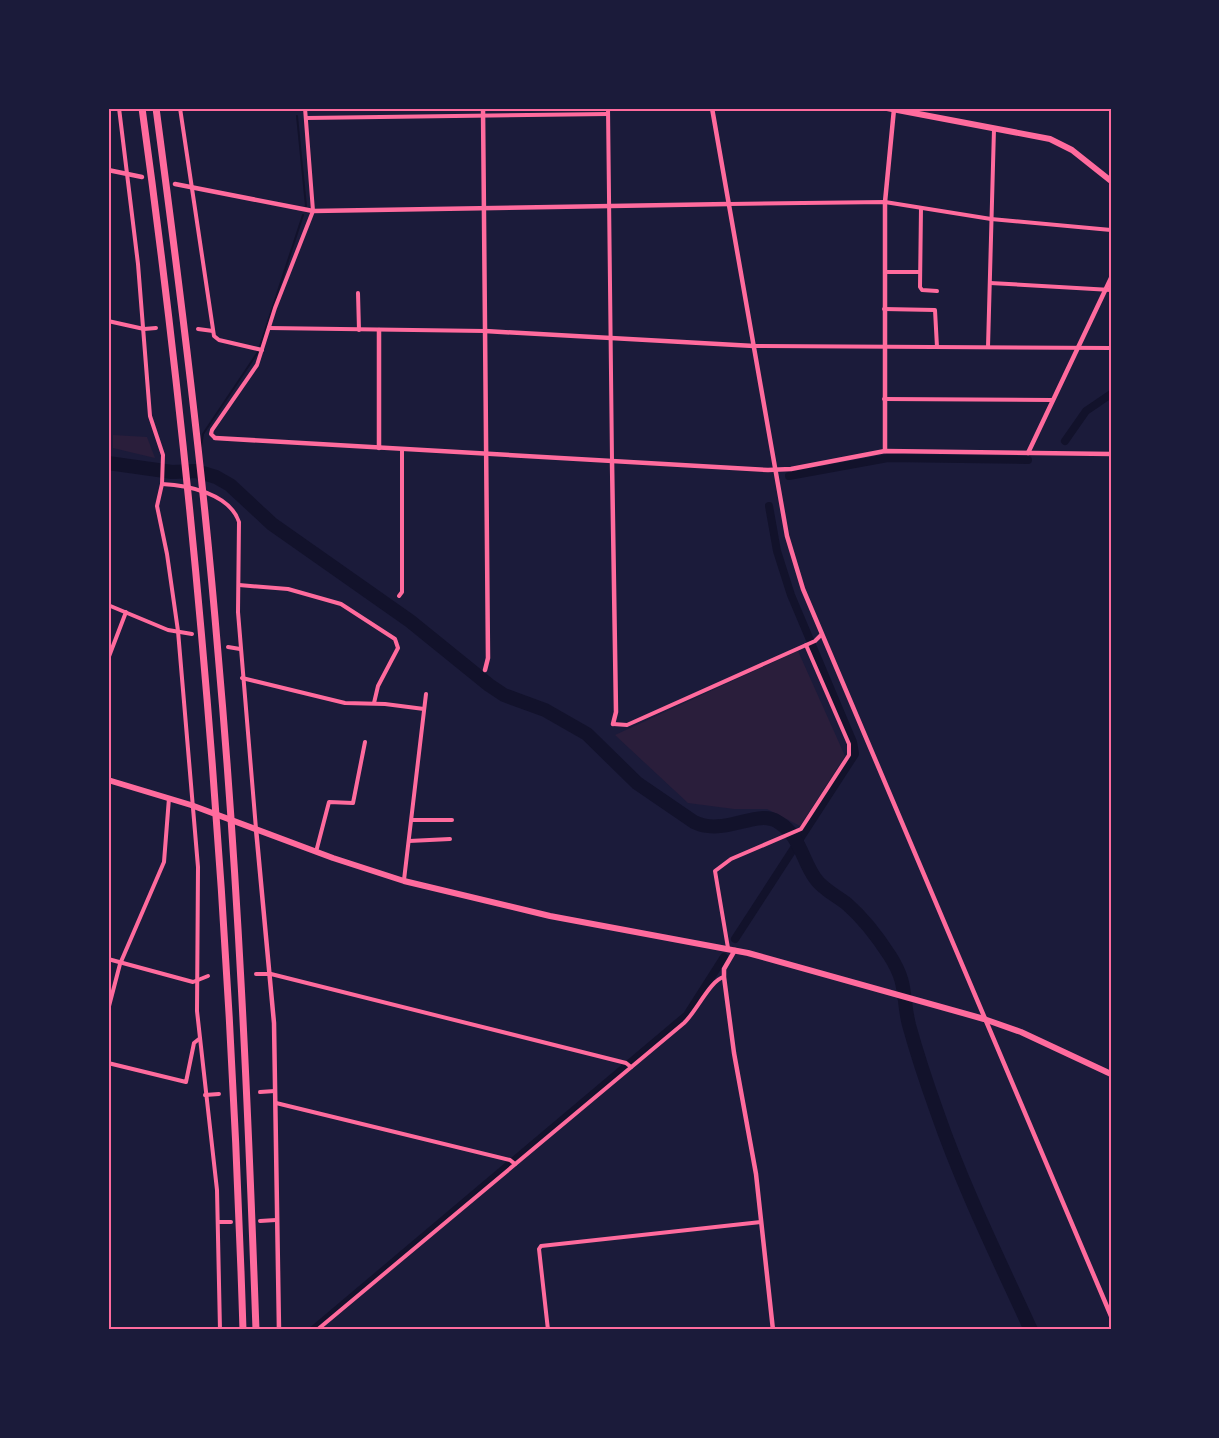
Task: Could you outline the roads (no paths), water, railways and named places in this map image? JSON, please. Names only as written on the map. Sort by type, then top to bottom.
[{"type":"highway","points":[[142,108],[190,494],[218,806],[234,1084],[243,1330]]},
{"type":"highway","points":[[156,108],[204,501],[233,833],[248,1084],[256,1330]]},
{"type":"main road","points":[[891,108],[1058,142],[1081,156],[1111,181]]},
{"type":"main road","points":[[108,780],[191,805],[316,852],[404,881],[574,921],[731,949],[984,1019],[1021,1032],[1111,1074]]},
{"type":"street","points":[[119,108],[144,328],[150,416],[155,436],[163,452],[163,482],[157,506],[167,554],[177,631],[198,875],[199,1039],[219,1222],[220,1330]]},
{"type":"street","points":[[180,108],[213,331],[219,340],[262,350]]},
{"type":"street","points":[[305,108],[313,210],[257,365],[212,430],[211,434],[215,438],[775,470],[885,451],[1111,454]]},
{"type":"street","points":[[483,108],[488,658],[485,670]]},
{"type":"street","points":[[608,108],[616,712],[613,724],[627,725],[806,645],[821,636]]},
{"type":"street","points":[[712,108],[786,536],[802,589],[1111,1316]]},
{"type":"street","points":[[885,451],[885,202],[891,108]]},
{"type":"street","points":[[306,118],[608,114]]},
{"type":"street","points":[[988,347],[994,129]]},
{"type":"street","points":[[108,170],[142,177]]},
{"type":"street","points":[[175,184],[313,210],[885,202],[991,219],[1111,230]]},
{"type":"street","points":[[921,208],[922,290],[937,291]]},
{"type":"street","points":[[884,272],[920,272]]},
{"type":"street","points":[[1028,453],[1077,347],[1108,290],[1111,278]]},
{"type":"street","points":[[990,283],[1108,290]]},
{"type":"street","points":[[358,293],[359,330]]},
{"type":"street","points":[[884,309],[935,310],[937,347]]},
{"type":"street","points":[[108,321],[156,328]]},
{"type":"street","points":[[269,328],[485,331],[754,346],[1111,348]]},
{"type":"street","points":[[198,330],[213,331]]},
{"type":"street","points":[[379,330],[379,448]]},
{"type":"street","points":[[884,399],[1052,400]]},
{"type":"street","points":[[399,596],[402,592],[402,449]]},
{"type":"street","points":[[163,482],[199,488],[236,514],[241,535],[238,585],[240,649],[271,974],[276,1103],[279,1330]]},
{"type":"street","points":[[238,585],[295,590],[341,604],[395,639],[398,648],[378,686],[374,703]]},
{"type":"street","points":[[108,605],[168,630],[192,634]]},
{"type":"street","points":[[108,659],[126,612]]},
{"type":"street","points":[[773,1330],[753,1157],[734,1053],[724,977],[724,969],[731,949],[715,871],[731,859],[804,826],[850,751],[806,645]]},
{"type":"street","points":[[228,647],[240,649]]},
{"type":"street","points":[[242,678],[339,702],[374,703],[423,709]]},
{"type":"street","points":[[404,881],[426,694]]},
{"type":"street","points":[[316,852],[329,802],[353,803],[365,742]]},
{"type":"street","points":[[108,1010],[120,964],[164,862],[169,798]]},
{"type":"street","points":[[412,820],[452,820]]},
{"type":"street","points":[[409,841],[450,839]]},
{"type":"street","points":[[108,959],[193,982],[207,976]]},
{"type":"street","points":[[256,974],[271,974],[626,1063],[631,1067]]},
{"type":"street","points":[[316,1330],[690,1017],[716,980],[724,977]]},
{"type":"street","points":[[108,1063],[186,1082],[194,1043],[199,1039]]},
{"type":"street","points":[[260,1092],[275,1091]]},
{"type":"street","points":[[205,1095],[219,1094]]},
{"type":"street","points":[[276,1103],[499,1158],[515,1164]]},
{"type":"street","points":[[260,1221],[276,1220]]},
{"type":"street","points":[[219,1222],[231,1222]]},
{"type":"street","points":[[548,1330],[540,1257],[541,1246],[761,1222]]},
{"type":"waterway","points":[[297,116],[306,206]]},
{"type":"waterway","points":[[260,346],[303,215]]},
{"type":"waterway","points":[[201,446],[203,434],[258,352]]},
{"type":"waterway","points":[[1065,441],[1086,411],[1111,394]]},
{"type":"waterway","points":[[789,476],[888,458],[1028,460]]},
{"type":"waterway","points":[[108,463],[172,472],[196,471],[216,477],[230,485],[272,524],[410,621],[489,685],[504,695],[545,710],[587,734],[637,783],[694,822],[705,826],[717,826],[760,818],[770,819],[785,827],[796,841],[818,882],[858,915],[870,928],[896,966],[902,983],[912,1036],[947,1140],[981,1222],[1031,1330]]},
{"type":"waterway","points":[[735,939],[855,754],[853,742],[791,595],[777,551],[769,506]]},
{"type":"waterway","points":[[313,1330],[687,1015],[724,957]]}]
